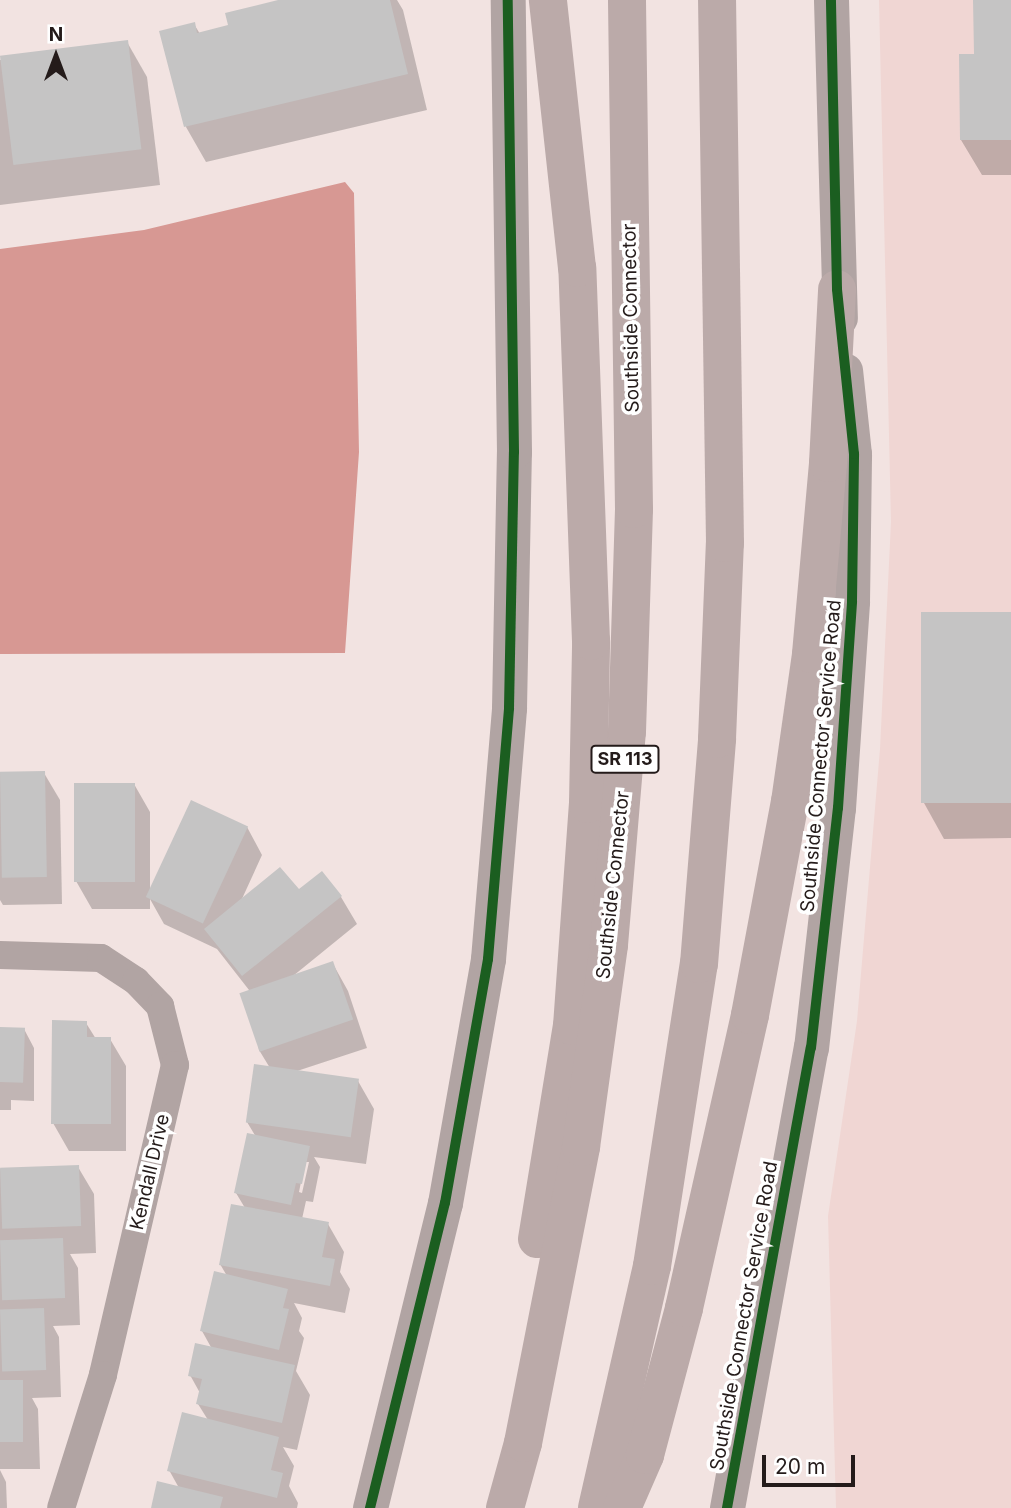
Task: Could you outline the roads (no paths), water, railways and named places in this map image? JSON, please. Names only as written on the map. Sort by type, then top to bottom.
[{"type":"highway","points":[[497,1508],[572,1026],[588,804],[591,641],[577,268],[548,0]]},
{"type":"highway","name":"Southside Connector","points":[[505,1508],[523,1443],[581,1147],[609,945],[626,745],[634,509],[627,0]]},
{"type":"highway","points":[[597,1508],[652,1266],[698,964],[717,739],[725,543],[717,0]]},
{"type":"highway","points":[[622,1508],[645,1455],[684,1308],[750,1015],[790,802],[811,654],[825,504],[837,289]]},
{"type":"street","points":[[370,1508],[445,1203],[488,959],[509,708],[514,452],[508,0]]},
{"type":"street","name":"Southside Connector Service Road","points":[[727,1508],[811,1048],[838,808],[852,601],[853,454],[837,289],[831,0]]},
{"type":"street","name":"Kendall Drive","points":[[0,955],[101,958],[136,981],[160,1006],[175,1065],[103,1375],[61,1508]]}]
